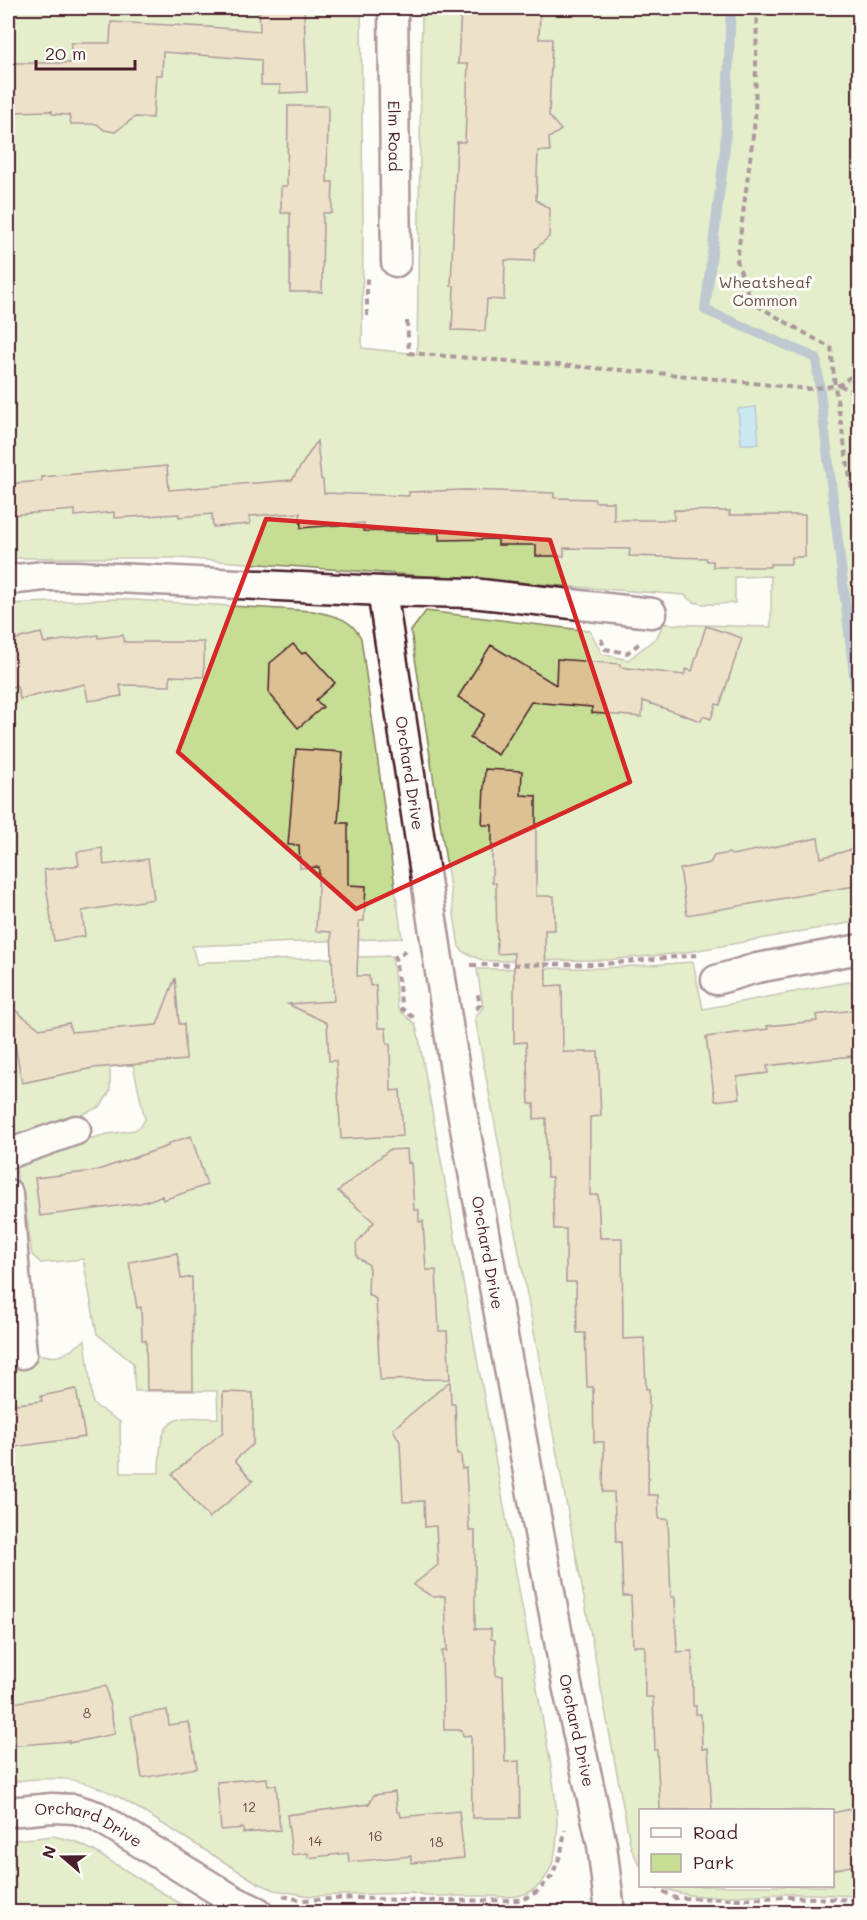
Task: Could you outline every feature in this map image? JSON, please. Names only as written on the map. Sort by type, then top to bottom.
[{"type":"street","name":"Elm Road","points":[[393,8],[396,262]]},
{"type":"street","points":[[8,580],[44,576],[76,576],[382,591],[472,593],[619,619],[652,613]]},
{"type":"street","name":"Orchard Drive","points":[[382,591],[458,1090],[567,1685],[602,1845],[610,1912]]},
{"type":"street","points":[[716,980],[757,968],[860,949]]},
{"type":"street","points":[[8,1154],[75,1130]]},
{"type":"street","points":[[8,1194],[22,1354]]},
{"type":"street","name":"Orchard Drive","points":[[8,1812],[52,1808],[75,1809],[97,1816],[235,1901],[266,1904]]},
{"type":"path","points":[[757,8],[755,120],[737,261],[751,303],[831,348],[858,527]]},
{"type":"path","points":[[407,321],[409,353],[669,374],[808,389],[836,386],[860,396]]},
{"type":"path","points":[[836,386],[860,369]]},
{"type":"path","points":[[406,948],[402,954],[395,957],[402,1009],[421,1023]]},
{"type":"path","points":[[438,967],[604,964],[706,953]]},
{"type":"path","points":[[266,1904],[359,1898],[418,1901],[522,1900],[538,1891],[552,1876],[561,1853],[565,1833],[564,1824]]},
{"type":"path","points":[[656,1887],[675,1898],[788,1897],[860,1900]]},
{"type":"highlighted area","points":[[266,519],[550,540],[630,782],[356,909],[178,752]]},
{"type":"green space","name":"Wheatsheaf Common","points":[[8,8],[361,8],[362,348],[417,354],[422,8],[859,8],[859,921],[682,953],[607,960],[485,961],[465,953],[459,947],[411,631],[426,611],[590,631],[602,654],[628,660],[657,637],[663,624],[771,627],[771,576],[735,577],[735,603],[701,604],[685,595],[178,558],[8,558]]},
{"type":"green space","points":[[118,599],[313,611],[335,616],[347,622],[361,638],[402,938],[192,946],[197,965],[208,962],[392,956],[398,1009],[415,1024],[418,1034],[555,1796],[557,1838],[554,1858],[547,1875],[536,1888],[518,1896],[425,1896],[410,1893],[310,1896],[275,1890],[258,1883],[105,1790],[66,1779],[8,1782],[8,1368],[28,1364],[40,1355],[54,1357],[62,1355],[85,1340],[93,1404],[120,1422],[121,1473],[159,1473],[160,1448],[164,1432],[175,1420],[188,1417],[218,1418],[217,1391],[135,1391],[133,1363],[97,1334],[83,1259],[41,1263],[32,1255],[25,1206],[21,1207],[16,1167],[27,1155],[108,1134],[135,1130],[141,1126],[145,1119],[133,1065],[110,1067],[110,1091],[101,1106],[14,1146],[8,1144],[8,604]]},
{"type":"green space","points":[[693,962],[703,1009],[859,980],[859,1896],[790,1894],[719,1897],[688,1895],[662,1887],[834,1887],[834,1809],[639,1809],[639,1864],[631,1848],[475,1018],[483,1007],[477,969],[605,968]]},
{"type":"green space","points":[[53,1836],[74,1841],[94,1851],[194,1912],[8,1912],[8,1841]]},
{"type":"water","points":[[756,407],[759,444],[741,444],[738,409]]},
{"type":"building","points":[[259,8],[304,8],[307,92],[280,93],[280,85],[261,85],[261,60],[163,52],[162,75],[156,75],[153,118],[135,117],[115,132],[104,130],[97,124],[71,124],[69,115],[52,114],[52,111],[11,112],[11,104],[8,104],[8,63],[70,63],[71,43],[110,43],[111,22],[260,31]]},
{"type":"building","points":[[461,8],[540,8],[539,39],[552,39],[549,116],[561,130],[549,138],[550,151],[538,151],[536,200],[550,209],[549,237],[535,249],[534,261],[505,260],[504,300],[487,299],[485,331],[452,330],[454,286],[451,286],[457,142],[465,142],[468,64],[458,64]]},
{"type":"building","points":[[288,106],[328,106],[327,182],[333,182],[332,213],[323,213],[322,292],[290,292],[290,213],[281,213],[281,186],[287,186]]},
{"type":"building","points":[[317,441],[324,493],[409,496],[409,492],[465,490],[554,493],[554,498],[614,502],[614,520],[674,520],[674,510],[730,511],[729,515],[805,515],[805,557],[791,557],[791,564],[770,564],[770,567],[713,567],[713,561],[707,561],[706,558],[629,556],[630,549],[564,548],[564,556],[536,556],[536,545],[498,545],[498,539],[439,540],[439,533],[363,531],[364,523],[301,528],[300,513],[249,516],[250,524],[213,527],[212,514],[114,518],[114,512],[75,516],[75,510],[8,515],[8,484],[42,481],[42,477],[167,466],[169,490],[292,480]]},
{"type":"building","points":[[706,626],[742,638],[720,705],[716,704],[711,719],[703,716],[701,721],[643,701],[642,717],[592,713],[592,707],[531,702],[498,755],[470,738],[485,714],[458,697],[491,645],[556,685],[557,659],[620,664],[620,667],[684,675],[686,669],[692,671]]},
{"type":"building","points":[[41,633],[44,643],[98,635],[98,638],[123,635],[124,642],[204,642],[204,677],[170,676],[170,686],[120,685],[122,696],[88,701],[85,684],[20,699],[17,686],[8,688],[8,641]]},
{"type":"building","points":[[293,644],[302,654],[306,651],[335,683],[316,700],[323,707],[298,728],[269,693],[270,663]]},
{"type":"building","points":[[296,749],[343,752],[338,823],[348,823],[348,885],[366,886],[364,921],[359,921],[357,976],[369,976],[370,986],[376,985],[378,1028],[386,1028],[387,1044],[390,1044],[391,1091],[400,1090],[403,1136],[341,1139],[336,1061],[329,1061],[327,1023],[288,1004],[334,1001],[331,932],[316,931],[319,867],[300,868],[299,845],[288,845]]},
{"type":"building","points":[[485,769],[522,771],[521,795],[536,796],[536,896],[554,896],[555,930],[545,930],[546,986],[562,985],[563,1052],[598,1052],[601,1116],[590,1117],[590,1195],[598,1195],[600,1238],[622,1238],[623,1339],[644,1338],[646,1389],[649,1389],[648,1495],[658,1495],[659,1519],[668,1519],[671,1597],[675,1597],[677,1652],[692,1651],[693,1706],[696,1706],[696,1714],[701,1714],[702,1749],[708,1748],[712,1809],[660,1809],[653,1697],[645,1697],[645,1646],[633,1646],[631,1596],[623,1596],[621,1542],[616,1542],[614,1492],[603,1492],[604,1442],[594,1442],[593,1387],[587,1387],[585,1333],[577,1333],[576,1282],[566,1282],[566,1229],[554,1229],[552,1177],[547,1177],[546,1118],[534,1119],[534,1104],[529,1104],[526,1042],[514,1043],[514,953],[497,954],[496,883],[492,883],[492,825],[482,825]]},
{"type":"building","points":[[818,838],[821,858],[860,847],[860,885],[687,915],[680,869],[710,863],[714,856],[729,853],[732,855]]},
{"type":"building","points":[[102,848],[104,865],[148,859],[154,899],[82,911],[85,936],[54,941],[44,870],[79,865],[77,852]]},
{"type":"building","points":[[175,978],[179,1024],[184,1024],[186,1060],[93,1068],[22,1083],[8,1005],[40,1029],[69,1023],[71,1032],[157,1025]]},
{"type":"building","points":[[860,1009],[860,1055],[767,1066],[768,1073],[737,1077],[740,1098],[715,1101],[706,1037],[768,1029],[767,1026],[817,1021],[816,1015]]},
{"type":"building","points":[[191,1136],[207,1185],[163,1200],[162,1196],[141,1203],[40,1216],[35,1178],[95,1171]]},
{"type":"building","points":[[407,1149],[408,1163],[411,1162],[414,1210],[419,1210],[419,1222],[423,1221],[426,1270],[436,1270],[439,1331],[447,1331],[450,1379],[380,1380],[376,1299],[368,1294],[369,1265],[357,1257],[356,1244],[374,1222],[338,1191],[389,1150]]},
{"type":"building","points":[[177,1253],[181,1279],[192,1277],[193,1390],[147,1390],[146,1340],[142,1340],[141,1307],[137,1308],[129,1262]]},
{"type":"building","points":[[450,1381],[451,1404],[455,1404],[457,1454],[461,1454],[462,1469],[466,1468],[469,1531],[475,1531],[475,1629],[491,1629],[491,1639],[495,1640],[496,1676],[503,1676],[505,1762],[519,1761],[520,1818],[472,1818],[471,1735],[463,1736],[462,1730],[444,1730],[442,1651],[447,1651],[445,1596],[433,1597],[413,1585],[438,1565],[436,1526],[425,1527],[424,1501],[403,1502],[400,1442],[393,1429]]},
{"type":"building","points":[[76,1389],[85,1437],[8,1448],[8,1405],[42,1401],[41,1396]]},
{"type":"building","points":[[223,1392],[253,1393],[253,1444],[235,1460],[253,1481],[209,1518],[172,1474],[223,1432]]},
{"type":"building","points":[[106,1686],[115,1734],[69,1743],[69,1741],[8,1746],[8,1704]]},
{"type":"building","points":[[167,1710],[169,1725],[189,1722],[197,1768],[142,1778],[131,1716]]},
{"type":"building","points":[[267,1778],[268,1786],[276,1785],[280,1830],[243,1833],[243,1828],[221,1830],[217,1782]]},
{"type":"building","points":[[395,1792],[397,1812],[400,1812],[401,1817],[459,1811],[464,1858],[411,1863],[411,1856],[349,1862],[348,1853],[308,1858],[308,1853],[292,1855],[287,1815],[369,1804],[374,1795]]},
{"type":"building","points":[[860,1807],[860,1864],[834,1870],[834,1813]]},
{"type":"waterway","points":[[731,8],[725,148],[705,310],[816,358],[856,691]]}]
